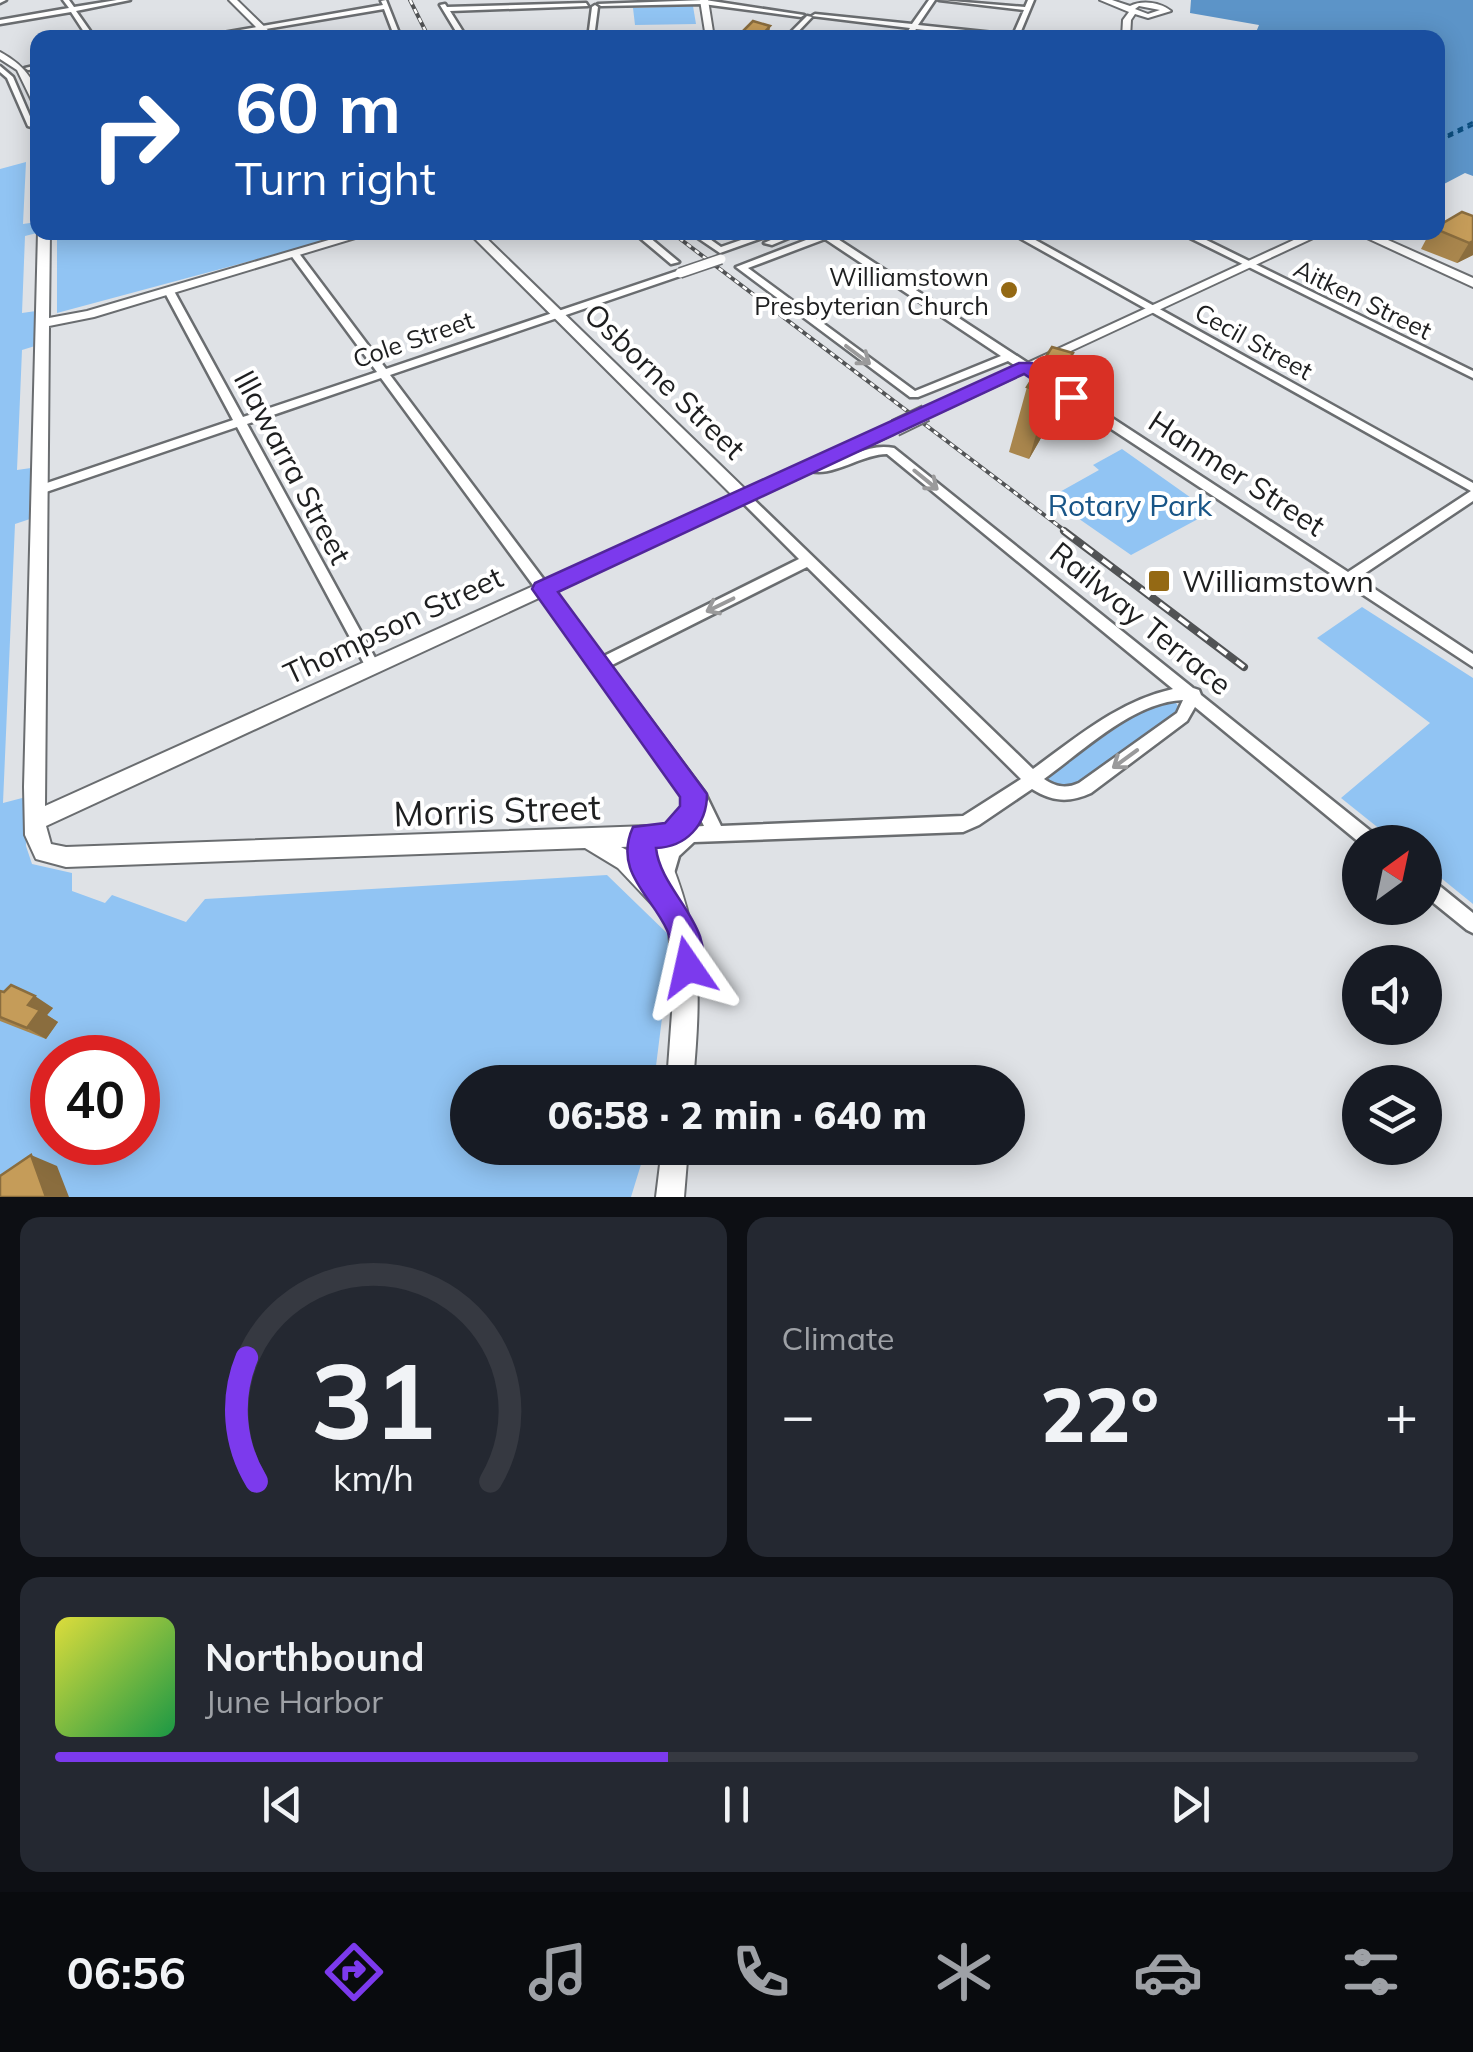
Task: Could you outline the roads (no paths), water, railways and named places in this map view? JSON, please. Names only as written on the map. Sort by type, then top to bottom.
[{"type":"street","points":[[66,0],[87,30]]},
{"type":"street","points":[[0,22],[127,0]]},
{"type":"street","points":[[233,0],[263,30]]},
{"type":"street","points":[[441,0],[458,30]]},
{"type":"street","points":[[912,30],[932,0]]},
{"type":"street","points":[[942,0],[1027,9]]},
{"type":"street","points":[[1020,30],[1030,0]]},
{"type":"street","points":[[1104,0],[1148,16]]},
{"type":"street","points":[[1118,0],[1150,3],[1166,13],[1134,18],[1128,30]]},
{"type":"street","points":[[444,9],[704,2],[952,30]]},
{"type":"street","points":[[704,2],[709,30]]},
{"type":"street","points":[[238,30],[384,3],[395,30]]},
{"type":"street","points":[[592,30],[594,3]]},
{"type":"street","points":[[1131,10],[1150,3]]},
{"type":"street","points":[[1127,30],[1131,10]]},
{"type":"street","points":[[795,30],[808,15]]},
{"type":"street","points":[[2,61],[30,69]]},
{"type":"street","points":[[2,61],[30,122]]},
{"type":"street","points":[[34,821],[44,240]]},
{"type":"street","points":[[42,323],[343,240]]},
{"type":"street","name":"Osborne Street","points":[[481,240],[1032,779]]},
{"type":"street","points":[[646,240],[677,267]]},
{"type":"street","points":[[705,240],[719,250],[750,240]]},
{"type":"street","name":"Cole Street","points":[[42,489],[557,314],[677,267],[720,259],[776,240]]},
{"type":"street","points":[[807,240],[740,266],[914,395],[1008,357]]},
{"type":"street","name":"Hanmer Street","points":[[831,240],[1473,661]]},
{"type":"street","name":"Cecil Street","points":[[1027,240],[1473,492]]},
{"type":"street","name":"Aitken Street","points":[[1198,240],[1473,375]]},
{"type":"street","name":"Thompson Street","points":[[34,821],[1303,240]]},
{"type":"street","points":[[1378,240],[1473,283]]},
{"type":"street","points":[[295,254],[691,787],[716,833]]},
{"type":"street","name":"Illawarra Street","points":[[169,290],[373,667]]},
{"type":"street","name":"Railway Terrace","points":[[809,468],[830,470],[877,448],[888,450],[1351,825]]},
{"type":"street","points":[[1347,579],[1473,492]]},
{"type":"street","points":[[599,665],[807,562]]},
{"type":"street","name":"Morris Street","points":[[34,821],[44,852],[56,857],[963,824],[1147,700],[1166,692],[1194,694]]},
{"type":"street","points":[[1032,779],[1056,794],[1076,793],[1182,717],[1194,694]]},
{"type":"street","name":"Railway Terrace","points":[[1182,717],[1202,708],[1238,733]]},
{"type":"street","points":[[681,1065],[686,940],[659,881],[654,836],[694,810],[691,787]]},
{"type":"street","points":[[659,881],[671,852],[694,834]]},
{"type":"street","points":[[582,839],[616,853],[659,881]]},
{"type":"street","points":[[1442,899],[1473,924]]},
{"type":"street","points":[[670,1197],[673,1165]]},
{"type":"railway","points":[[410,0],[425,30]]},
{"type":"railway","points":[[682,240],[1068,533]]},
{"type":"railway","points":[[1064,531],[1244,667]]},
{"type":"place","name":"Williamstown Presbyterian Church","points":[[1009,290]]},
{"type":"place","name":"Williamstown","points":[[1159,581]]},
{"type":"park label","name":"Rotary Park","points":[[1130,505]]}]
